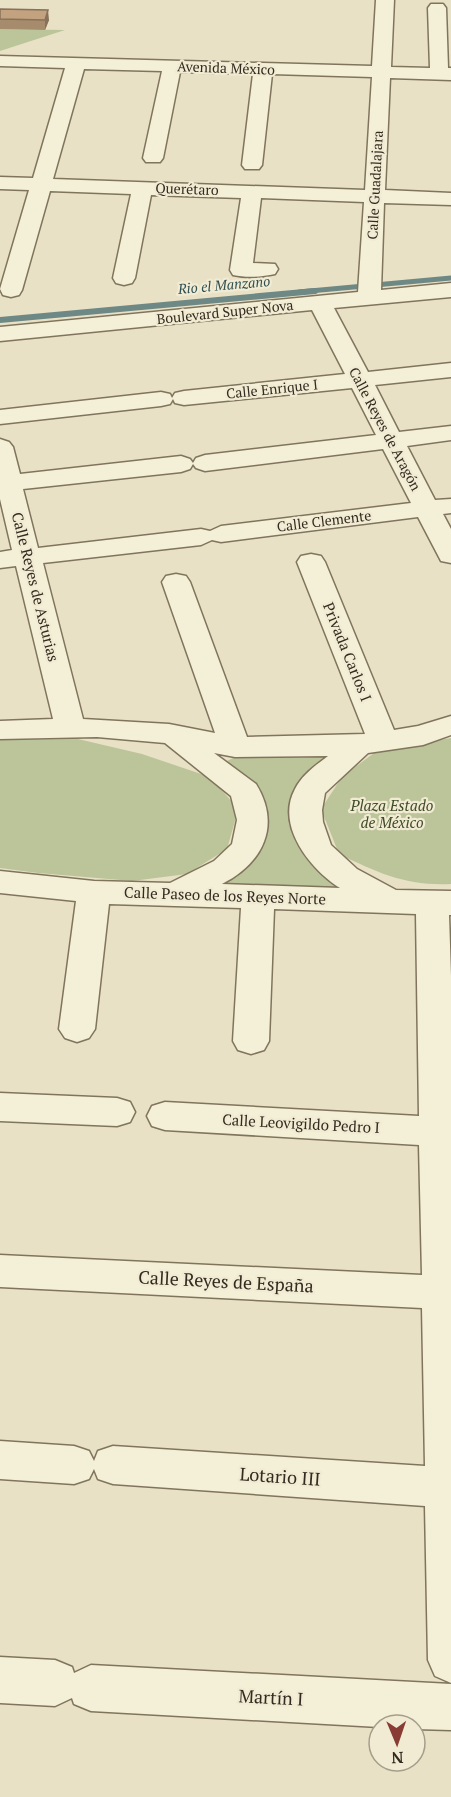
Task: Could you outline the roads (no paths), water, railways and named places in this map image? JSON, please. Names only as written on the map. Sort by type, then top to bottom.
[{"type":"street","name":"Calle Guadalajara","points":[[369,290],[385,0]]},
{"type":"street","points":[[437,8],[445,74]]},
{"type":"street","name":"Avenida México","points":[[0,61],[445,74]]},
{"type":"street","points":[[11,290],[76,63]]},
{"type":"street","points":[[153,158],[172,66]]},
{"type":"street","points":[[252,165],[262,69]]},
{"type":"street","name":"Querétaro","points":[[0,183],[451,199]]},
{"type":"street","points":[[124,278],[142,188]]},
{"type":"street","points":[[252,191],[241,270],[267,269]]},
{"type":"street","name":"Boulevard Super Nova","points":[[0,345],[322,308],[369,290],[451,290]]},
{"type":"street","name":"Boulevard Super Nova","points":[[0,334],[322,308],[451,302]]},
{"type":"street","name":"Calle Reyes de Aragón","points":[[322,308],[390,439],[439,507],[451,555]]},
{"type":"street","name":"Calle Enrique I","points":[[0,417],[451,370]]},
{"type":"street","points":[[5,483],[451,433]]},
{"type":"street","name":"Calle Reyes de Asturias","points":[[0,447],[5,483],[28,557],[70,728]]},
{"type":"street","name":"Calle Clemente","points":[[0,560],[439,507]]},
{"type":"street","name":"Privada Carlos I","points":[[311,562],[371,743]]},
{"type":"street","points":[[176,582],[235,747]]},
{"type":"street","points":[[0,730],[70,728],[169,734],[235,747],[371,743],[423,735],[451,725]]},
{"type":"street","points":[[169,734],[245,791],[253,820],[247,848],[225,869],[176,894]]},
{"type":"street","points":[[371,743],[310,790],[305,814],[310,837],[320,854],[337,872],[392,901]]},
{"type":"street","name":"Calle Paseo de los Reyes Norte","points":[[0,882],[94,892],[442,904]]},
{"type":"street","points":[[76,1029],[94,892]]},
{"type":"street","points":[[251,1041],[258,896]]},
{"type":"street","points":[[442,904],[451,1660]]},
{"type":"street","points":[[0,1107],[117,1112]]},
{"type":"street","name":"Calle Leovigildo Pedro I","points":[[165,1116],[445,1132]]},
{"type":"street","name":"Calle Reyes de España","points":[[0,1270],[447,1293]]},
{"type":"street","name":"Lotario III","points":[[0,1460],[449,1488]]},
{"type":"street","name":"Martín I","points":[[0,1680],[451,1707]]},
{"type":"waterway","name":"Rio el Manzano","points":[[299,292],[451,278]]},
{"type":"waterway","name":"Rio el Manzano","points":[[0,320],[315,291]]},
{"type":"park label","name":"Plaza Estado de México","points":[[392,814]]}]
